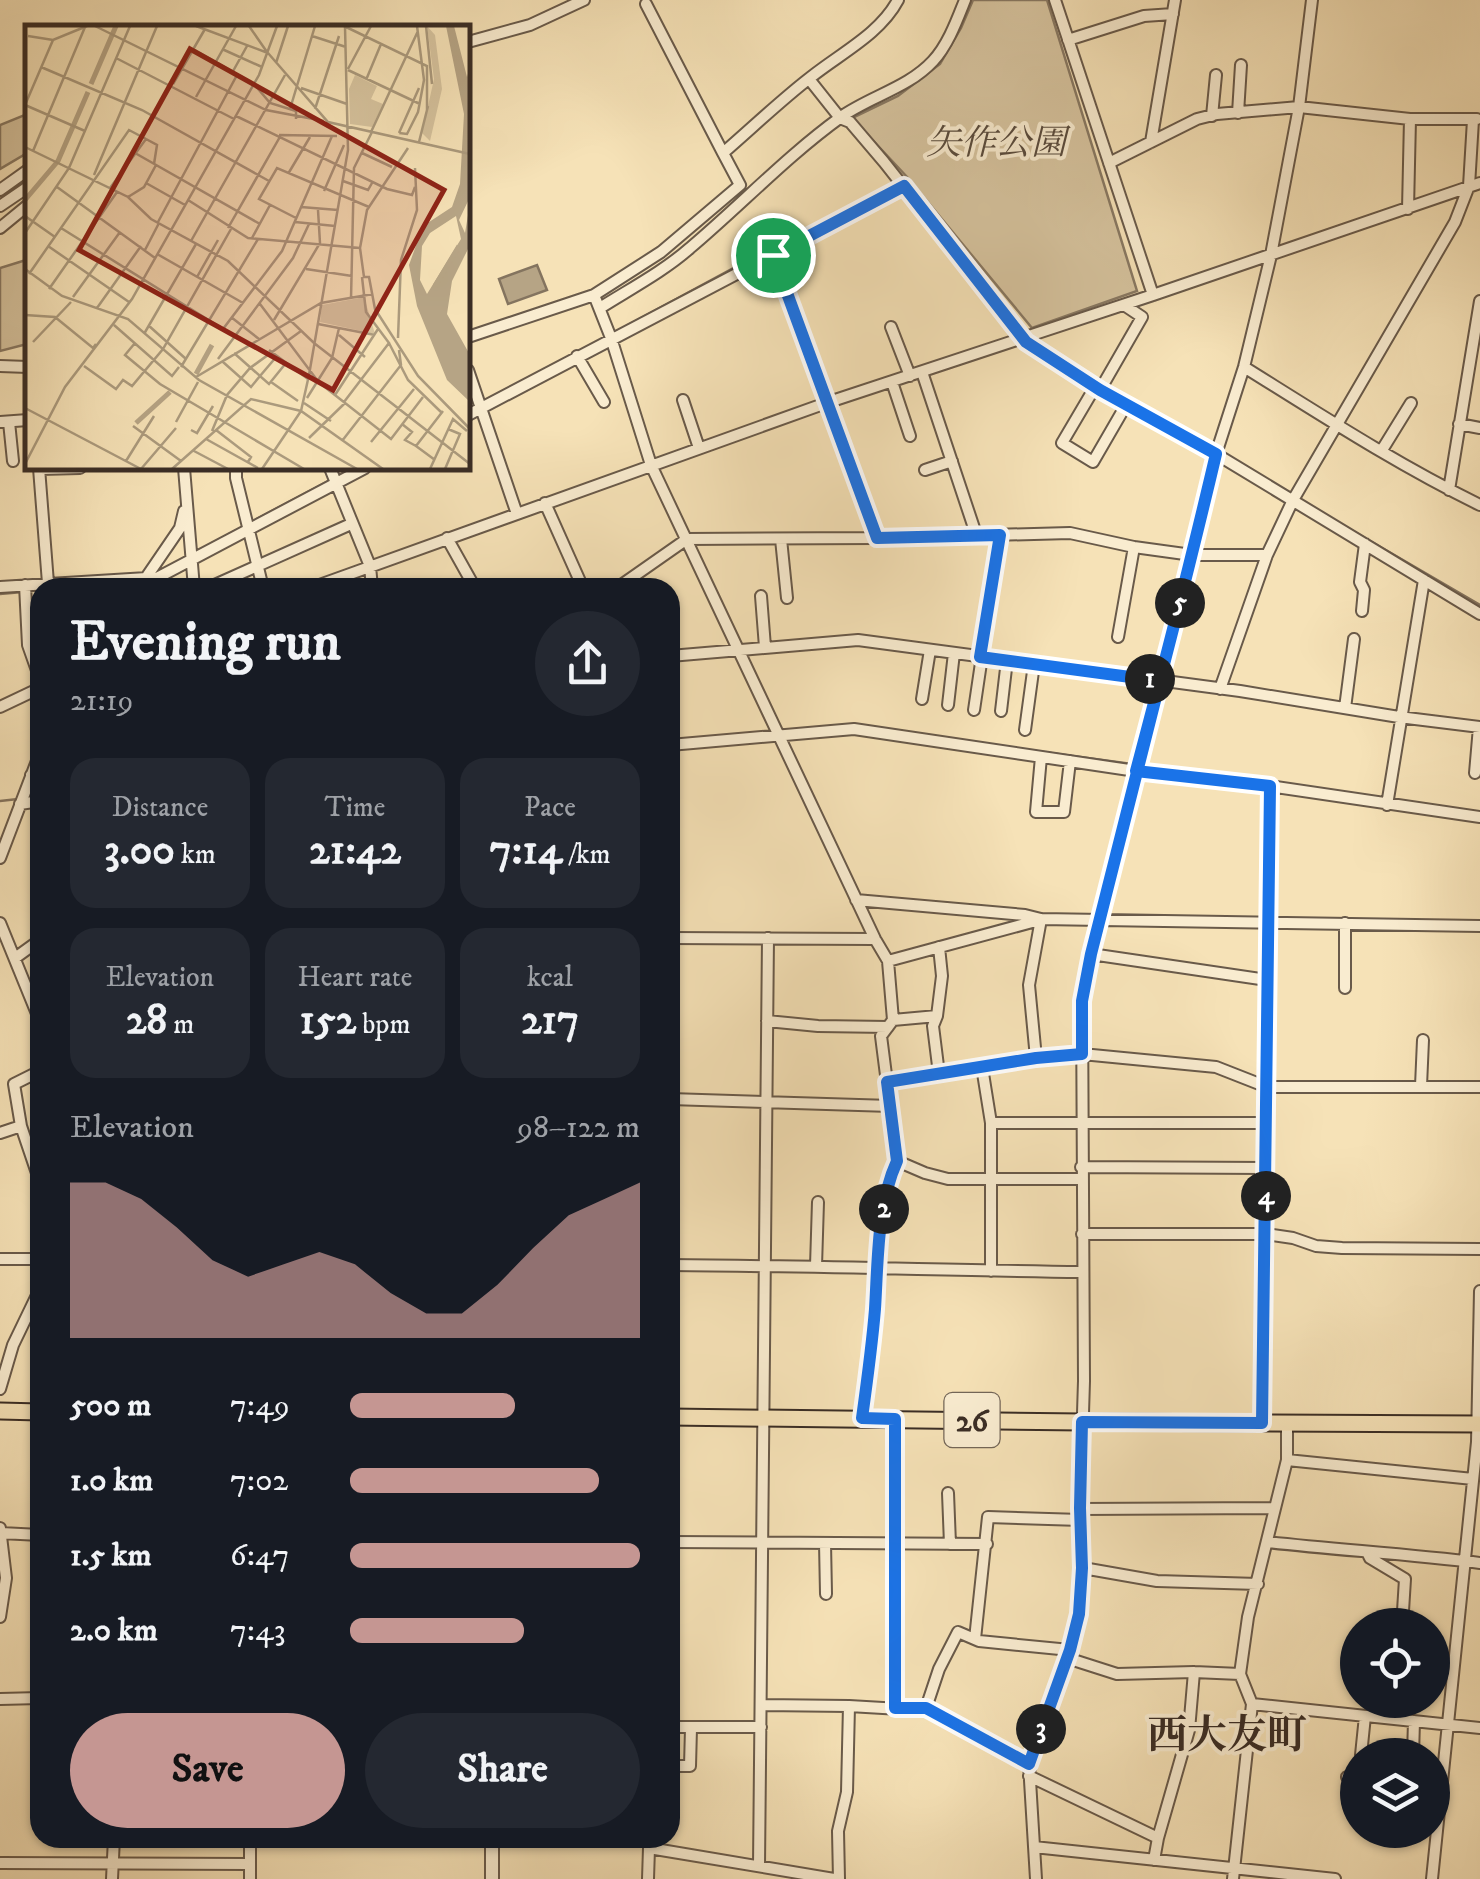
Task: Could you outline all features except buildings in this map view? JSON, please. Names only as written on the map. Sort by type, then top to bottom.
[{"type":"main road","points":[[0,1412],[30,1412]]},
{"type":"main road","name":"26","points":[[680,1417],[1479,1424]]},
{"type":"street","points":[[470,41],[530,25],[584,0]]},
{"type":"street","points":[[723,153],[809,78],[872,32],[889,16],[898,0]]},
{"type":"street","points":[[600,308],[688,250],[840,118],[896,89],[934,61],[965,0]]},
{"type":"street","points":[[1055,0],[1154,295]]},
{"type":"street","points":[[1151,142],[1176,0]]},
{"type":"street","points":[[1036,1879],[1029,1770],[1079,1614],[1082,1568],[1082,1001],[1098,920],[1216,454],[1244,367],[1271,255],[1298,107],[1312,0]]},
{"type":"street","points":[[470,336],[594,295],[661,252],[740,185],[646,4]]},
{"type":"street","points":[[1068,40],[1144,16],[1173,14]]},
{"type":"street","points":[[1238,112],[1240,65]]},
{"type":"street","points":[[1212,116],[1216,75]]},
{"type":"street","points":[[809,78],[840,118],[850,122],[904,186],[1022,337],[1098,389],[1216,454],[1480,614]]},
{"type":"street","points":[[1110,162],[1197,119],[1238,112],[1298,107],[1410,119],[1478,118],[1475,184],[1293,500],[1267,555],[1220,688]]},
{"type":"street","points":[[1408,209],[1410,119]]},
{"type":"street","points":[[0,190],[25,172]]},
{"type":"street","points":[[338,578],[829,402],[1475,184]]},
{"type":"street","points":[[470,413],[904,186]]},
{"type":"street","points":[[0,206],[25,189]]},
{"type":"street","points":[[0,228],[25,207]]},
{"type":"street","points":[[773,255],[877,538]]},
{"type":"street","points":[[594,295],[651,465],[888,961],[890,1024],[882,1036],[897,1161],[884,1209],[862,1418]]},
{"type":"street","points":[[1449,490],[1459,424],[1477,350],[1480,301]]},
{"type":"street","points":[[1124,305],[1142,318],[1062,443],[1093,462],[1126,405]]},
{"type":"street","points":[[891,327],[910,376]]},
{"type":"street","points":[[577,356],[604,402]]},
{"type":"street","points":[[1244,367],[1480,505]]},
{"type":"street","points":[[922,372],[976,534]]},
{"type":"street","points":[[470,376],[517,514]]},
{"type":"street","points":[[892,382],[910,436]]},
{"type":"street","points":[[682,400],[699,448]]},
{"type":"street","points":[[1382,450],[1412,403]]},
{"type":"street","points":[[5,422],[13,460]]},
{"type":"street","points":[[1459,424],[1480,428]]},
{"type":"street","points":[[925,470],[952,461]]},
{"type":"street","points":[[40,470],[48,578]]},
{"type":"street","points":[[184,470],[193,578]]},
{"type":"street","points":[[236,470],[261,578]]},
{"type":"street","points":[[331,470],[370,566],[371,578]]},
{"type":"street","points":[[157,578],[361,470]]},
{"type":"street","points":[[146,578],[180,528],[186,484]]},
{"type":"street","points":[[545,502],[579,578]]},
{"type":"street","points":[[231,578],[352,524]]},
{"type":"street","points":[[631,578],[687,539],[1070,533],[1134,548],[1267,555]]},
{"type":"street","points":[[974,710],[1000,535]]},
{"type":"street","points":[[447,538],[469,578]]},
{"type":"street","points":[[781,538],[787,598]]},
{"type":"street","points":[[1362,611],[1364,590],[1360,582],[1365,544]]},
{"type":"street","points":[[1118,637],[1134,548]]},
{"type":"street","points":[[1387,805],[1424,580]]},
{"type":"street","points":[[25,584],[30,651]]},
{"type":"street","points":[[0,587],[30,584]]},
{"type":"street","points":[[760,596],[765,647]]},
{"type":"street","points":[[1344,708],[1354,638]]},
{"type":"street","points":[[680,655],[858,640],[1220,688],[1479,727],[1475,773]]},
{"type":"street","points":[[922,699],[930,650]]},
{"type":"street","points":[[948,705],[954,653]]},
{"type":"street","points":[[1002,711],[1007,660]]},
{"type":"street","points":[[1024,730],[1034,664]]},
{"type":"street","points":[[0,707],[30,693]]},
{"type":"street","points":[[680,744],[854,729],[1480,817]]},
{"type":"street","points":[[1041,757],[1036,812],[1064,812],[1070,761]]},
{"type":"street","points":[[0,858],[30,777]]},
{"type":"street","points":[[1262,1423],[1270,786]]},
{"type":"street","points":[[21,801],[30,800]]},
{"type":"street","points":[[856,900],[1025,915],[1041,920]]},
{"type":"street","points":[[1036,1058],[1029,985],[1041,920]]},
{"type":"street","points":[[888,961],[1041,920],[1480,926]]},
{"type":"street","points":[[0,923],[30,996]]},
{"type":"street","points":[[1345,923],[1345,988]]},
{"type":"street","points":[[680,938],[875,939]]},
{"type":"street","points":[[759,1866],[768,938]]},
{"type":"street","points":[[15,958],[30,947]]},
{"type":"street","points":[[938,1074],[933,1026],[942,976],[939,948]]},
{"type":"street","points":[[1091,954],[1267,980]]},
{"type":"street","points":[[767,1020],[818,1026],[890,1024],[937,1016]]},
{"type":"street","points":[[1421,1086],[1422,1040]]},
{"type":"street","points":[[887,1082],[1082,1054],[1216,1067],[1267,1087],[1480,1087]]},
{"type":"street","points":[[982,1067],[990,1123],[991,1270]]},
{"type":"street","points":[[30,1075],[14,1084],[21,1126],[30,1150]]},
{"type":"street","points":[[680,1099],[892,1106]]},
{"type":"street","points":[[990,1123],[1266,1123]]},
{"type":"street","points":[[0,1133],[21,1126]]},
{"type":"street","points":[[897,1161],[948,1180],[1266,1168]]},
{"type":"street","points":[[816,1266],[818,1202]]},
{"type":"street","points":[[1082,1234],[1266,1234],[1342,1248],[1480,1250]]},
{"type":"street","points":[[0,1259],[30,1260]]},
{"type":"street","points":[[680,1265],[1082,1272]]},
{"type":"street","points":[[1432,1879],[1479,1424],[1480,1292]]},
{"type":"street","points":[[0,1389],[13,1345],[30,1310]]},
{"type":"street","points":[[895,1419],[895,1708]]},
{"type":"street","points":[[1234,1873],[1252,1704],[1240,1674],[1248,1617],[1287,1460],[1286,1422]]},
{"type":"street","points":[[1287,1460],[1472,1479]]},
{"type":"street","points":[[948,1494],[950,1544]]},
{"type":"street","points":[[975,1639],[988,1517],[1274,1508]]},
{"type":"street","points":[[0,1618],[6,1578],[0,1530],[30,1534]]},
{"type":"street","points":[[680,1542],[986,1544]]},
{"type":"street","points":[[1266,1542],[1480,1563]]},
{"type":"street","points":[[825,1543],[826,1594]]},
{"type":"street","points":[[1367,1552],[1370,1558],[1404,1579],[1403,1608]]},
{"type":"street","points":[[1082,1568],[1158,1581],[1258,1584]]},
{"type":"street","points":[[926,1708],[939,1669],[958,1632],[975,1639],[1068,1654],[1117,1674],[1240,1674]]},
{"type":"street","points":[[1154,1860],[1189,1730],[1194,1672]]},
{"type":"street","points":[[0,1699],[30,1698]]},
{"type":"street","points":[[1252,1704],[1340,1713]]},
{"type":"street","points":[[761,1705],[926,1708],[1029,1770],[1158,1838]]},
{"type":"street","points":[[673,1848],[759,1866],[776,1875],[837,1879],[838,1831],[847,1792],[849,1706]]},
{"type":"street","points":[[1385,1718],[1480,1728]]},
{"type":"street","points":[[1414,1721],[1414,1738]]},
{"type":"street","points":[[680,1728],[761,1727]]},
{"type":"street","points":[[680,1766],[690,1766],[690,1728]]},
{"type":"street","points":[[1034,1847],[1234,1873],[1335,1879]]},
{"type":"street","points":[[112,1879],[114,1848]]},
{"type":"street","points":[[250,1848],[250,1879]]},
{"type":"street","points":[[492,1848],[492,1879]]},
{"type":"street","points":[[648,1879],[649,1848]]},
{"type":"street","points":[[0,1863],[250,1864]]},
{"type":"green space","name":"矢作公園","points":[[973,0],[1047,0],[1137,291],[1032,328],[908,178],[852,118],[898,96],[940,64]]},
{"type":"green space","points":[[25,115],[25,154],[0,169],[0,125]]},
{"type":"green space","points":[[25,260],[25,345],[0,351],[0,268]]},
{"type":"shaded area","points":[[537,265],[547,290],[508,304],[499,279]]},
{"type":"waterway","points":[[615,332],[894,185]]},
{"type":"waterway","points":[[593,344],[608,336]]},
{"type":"waterway","points":[[1035,340],[1066,362]]},
{"type":"waterway","points":[[482,402],[506,389]]},
{"type":"waterway","points":[[339,475],[350,470]]},
{"type":"waterway","points":[[251,522],[332,479]]},
{"type":"waterway","points":[[212,543],[244,526]]},
{"type":"waterway","points":[[1348,528],[1480,605]]},
{"type":"waterway","points":[[0,594],[23,592]]},
{"type":"waterway","points":[[1021,749],[1132,764]]},
{"type":"waterway","points":[[1143,765],[1181,770]]},
{"type":"waterway","points":[[0,801],[18,799]]},
{"type":"waterway","points":[[1459,809],[1480,812]]},
{"type":"district","name":"西大友町","points":[[1227,1734]]},
{"type":"route","points":[[773,255],[877,538],[1000,535],[980,657],[1160,681],[1136,771],[1098,920],[1082,1001],[1082,1054],[887,1082],[897,1161],[884,1209],[862,1418],[895,1419],[895,1708],[926,1708],[1029,1764],[1079,1614],[1082,1422],[1262,1423],[1270,786],[1136,771],[1160,681],[1180,603],[1216,454],[1100,390],[1026,342],[904,186],[773,255]]}]
